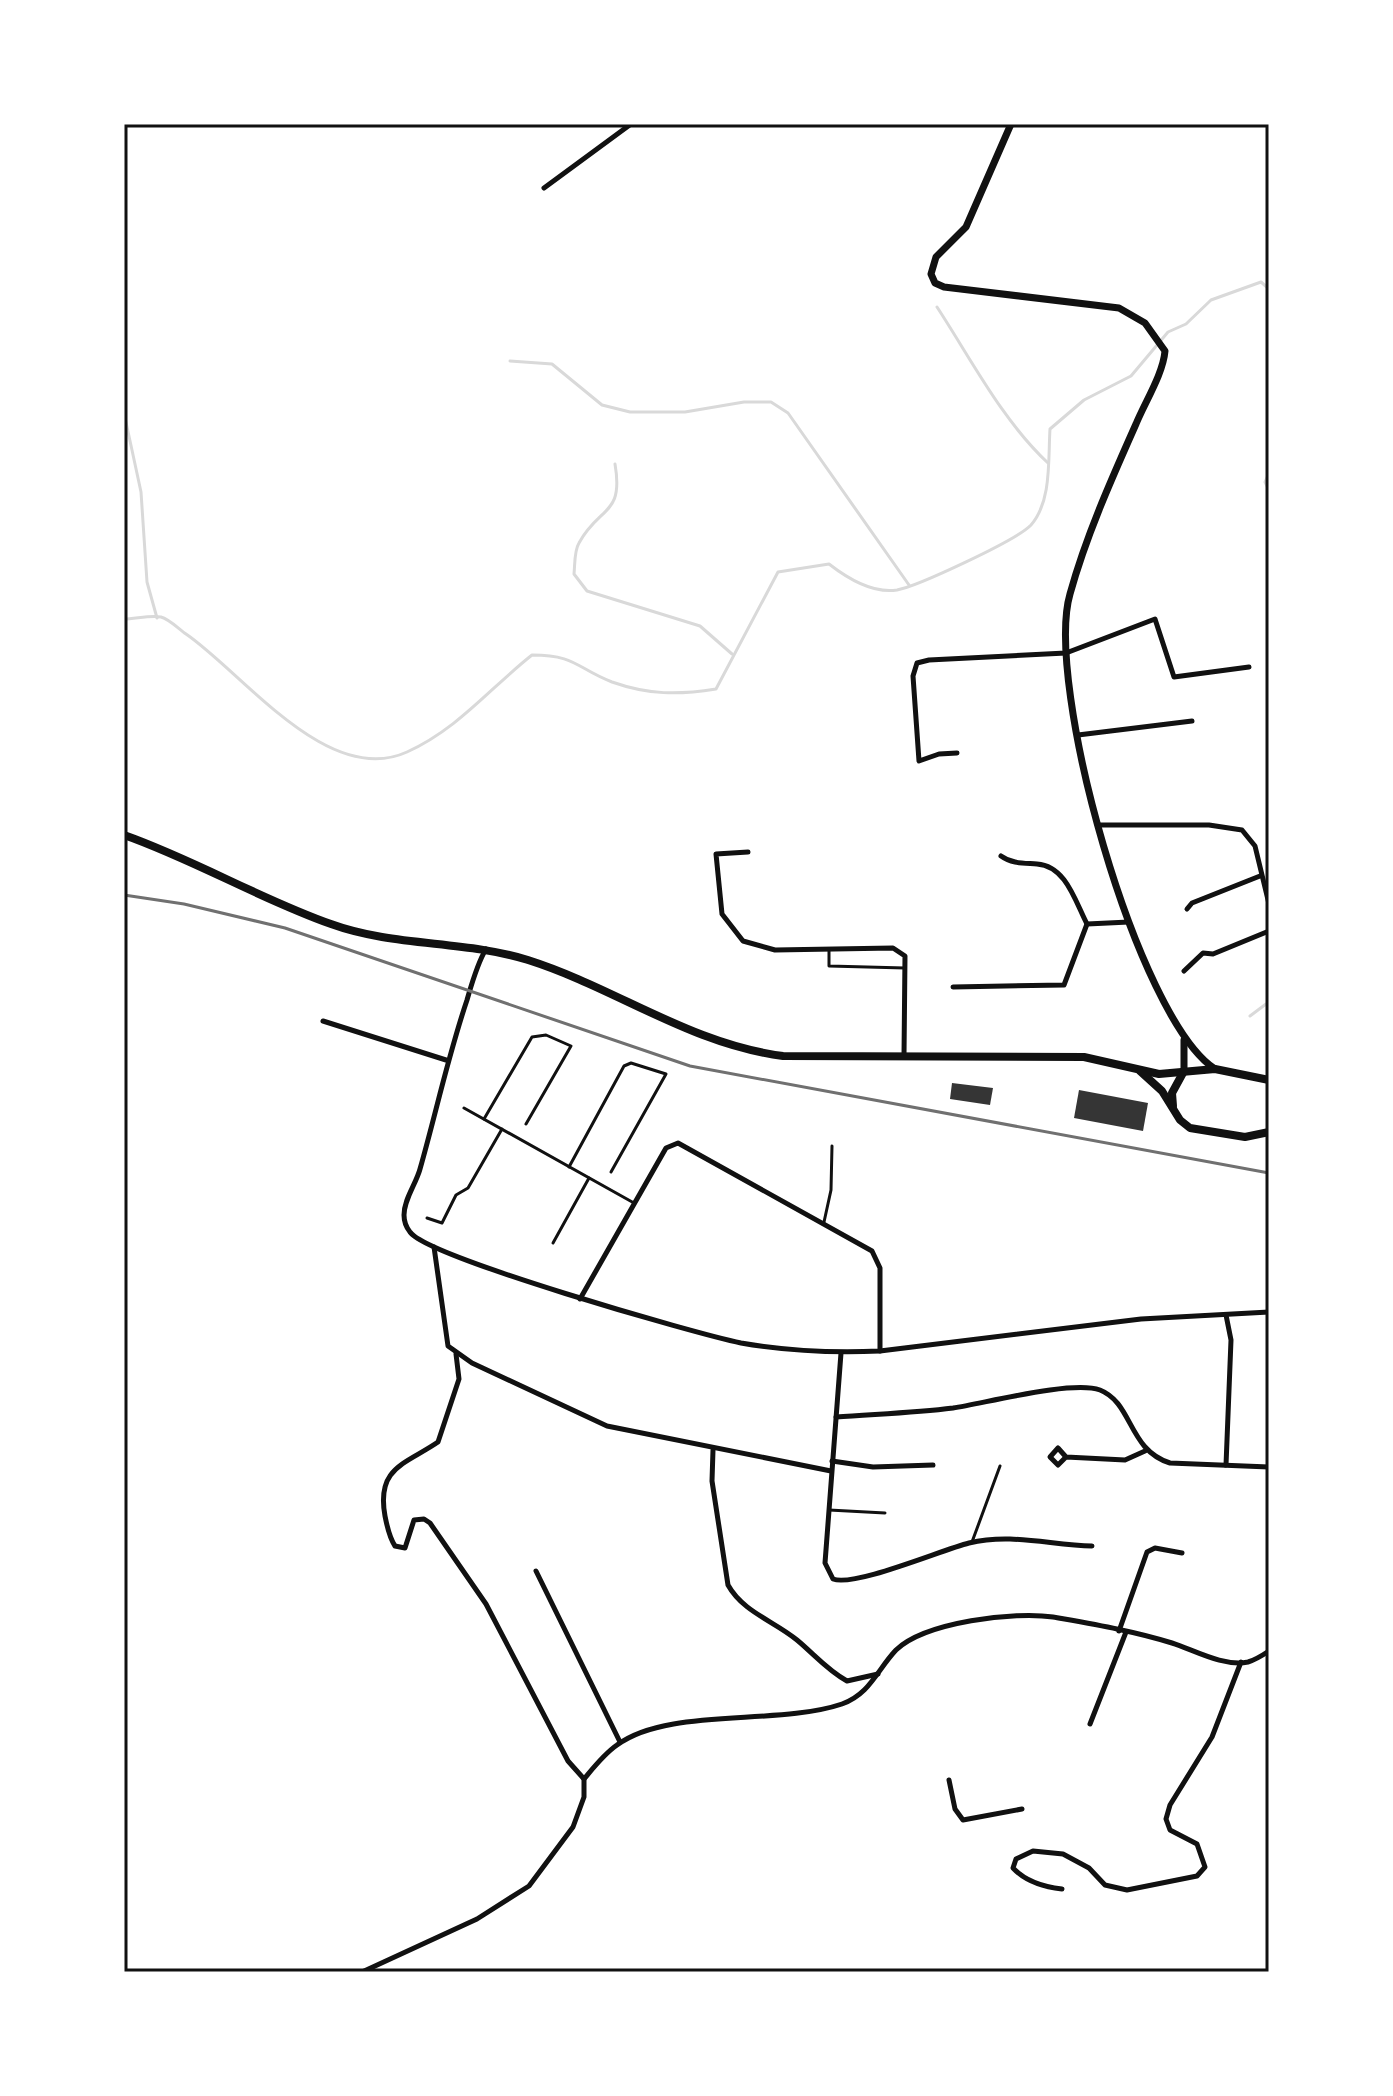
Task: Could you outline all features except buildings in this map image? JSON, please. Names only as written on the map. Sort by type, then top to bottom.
[{"type":"main road","points":[[124,835],[332,924],[363,933],[486,949],[556,971],[696,1034],[752,1052],[783,1056],[1084,1057],[1171,1075],[1215,1069],[1268,1080]]},
{"type":"main road","points":[[1139,1070],[1162,1091],[1174,1111],[1190,1128],[1245,1137],[1269,1132]]},
{"type":"main road","points":[[1174,1111],[1172,1093],[1184,1071]]},
{"type":"street","points":[[544,188],[631,124]]},
{"type":"street","points":[[1011,124],[966,227],[931,266],[935,283],[944,287],[1119,308],[1145,323],[1163,344],[1165,357],[1070,594],[1066,653],[1078,735],[1099,825],[1144,967],[1183,1038],[1203,1061],[1215,1069]]},
{"type":"street","points":[[957,753],[939,754],[919,761],[913,676],[917,663],[1066,653],[1155,619],[1174,677],[1249,667]]},
{"type":"street","points":[[1078,735],[1192,721]]},
{"type":"street","points":[[1099,825],[1232,826],[1249,836],[1255,846],[1269,904]]},
{"type":"street","points":[[748,852],[716,854],[718,899],[730,928],[743,941],[759,947],[893,948],[905,956],[904,1056]]},
{"type":"street","points":[[953,987],[1064,985],[1087,924],[1061,874],[1046,865],[1009,862],[1001,856]]},
{"type":"street","points":[[1187,909],[1192,903],[1260,876]]},
{"type":"street","points":[[1087,924],[1129,922]]},
{"type":"street","points":[[1184,971],[1203,953],[1213,954],[1269,931]]},
{"type":"street","points":[[486,949],[446,1060],[420,1172],[404,1215],[415,1238],[434,1247],[580,1299],[741,1343],[841,1353],[880,1351],[1066,1326],[1269,1312]]},
{"type":"street","points":[[323,1021],[446,1060]]},
{"type":"street","points":[[1183,1038],[1184,1071]]},
{"type":"street","points":[[580,1299],[666,1148],[678,1143],[872,1251],[880,1268],[880,1351]]},
{"type":"street","points":[[434,1247],[448,1346],[456,1354],[607,1426],[713,1450],[831,1471]]},
{"type":"street","points":[[1226,1315],[1231,1340],[1226,1465]]},
{"type":"street","points":[[841,1353],[825,1563],[833,1579],[841,1582],[972,1542],[1017,1538],[1092,1546]]},
{"type":"street","points":[[362,1972],[477,1919],[529,1886],[573,1827],[584,1797],[584,1779],[568,1761],[486,1604],[430,1523],[424,1519],[414,1520],[405,1548],[401,1549],[391,1540],[383,1508],[385,1484],[390,1474],[408,1459],[438,1442],[446,1428],[459,1379],[456,1354]]},
{"type":"street","points":[[836,1417],[951,1408],[1092,1388],[1115,1401],[1145,1451],[1170,1463],[1269,1467]]},
{"type":"street","points":[[713,1450],[712,1481],[723,1555],[728,1585],[736,1600],[796,1639],[830,1671],[847,1681],[878,1674]]},
{"type":"street","points":[[1066,1457],[1125,1460],[1145,1451]]},
{"type":"street","points":[[832,1461],[873,1467],[933,1465]]},
{"type":"street","points":[[1090,1724],[1147,1552],[1155,1548],[1182,1553]]},
{"type":"street","points":[[536,1571],[620,1742]]},
{"type":"street","points":[[584,1779],[620,1742],[675,1723],[780,1717],[824,1710],[864,1693],[898,1648],[925,1634],[982,1619],[1020,1615],[1050,1617],[1241,1662],[1269,1651]]},
{"type":"street","points":[[1062,1889],[1046,1887],[1020,1875],[1013,1868],[1016,1859],[1033,1851],[1063,1854],[1089,1868],[1105,1885],[1127,1890],[1197,1876],[1205,1867],[1197,1844],[1170,1830],[1166,1819],[1170,1805],[1212,1737],[1241,1662]]},
{"type":"street","points":[[949,1780],[955,1809],[963,1820],[1022,1809]]},
{"type":"lane","points":[[829,949],[829,966],[907,968]]},
{"type":"lane","points":[[484,1119],[532,1037],[546,1035],[571,1046],[526,1124]]},
{"type":"lane","points":[[569,1167],[624,1066],[631,1063],[666,1074],[611,1172]]},
{"type":"lane","points":[[464,1108],[634,1203]]},
{"type":"lane","points":[[427,1218],[442,1223],[456,1195],[468,1188],[502,1129]]},
{"type":"lane","points":[[824,1222],[831,1190],[832,1146]]},
{"type":"lane","points":[[553,1243],[589,1178]]},
{"type":"lane","points":[[972,1542],[1000,1466]]},
{"type":"lane","points":[[829,1510],[885,1513]]},
{"type":"waterway","points":[[124,619],[161,617],[167,620],[288,721],[317,741],[347,754],[377,759],[407,752],[442,732],[532,655],[558,657],[612,682],[651,692],[716,689],[778,572],[829,564],[869,587],[897,590],[945,572],[1007,541],[1031,525],[1043,504],[1048,479],[1050,429],[1084,400],[1131,376],[1168,332],[1186,324],[1211,300],[1261,282],[1269,289]]},
{"type":"waterway","points":[[937,307],[1016,428],[1048,463]]},
{"type":"waterway","points":[[510,361],[552,364],[602,405],[630,412],[685,412],[744,402],[771,402],[788,413],[909,585]]},
{"type":"waterway","points":[[124,413],[141,492],[147,582],[157,618]]},
{"type":"waterway","points":[[615,464],[617,481],[613,502],[579,543],[574,574],[587,591],[700,626],[732,654]]},
{"type":"waterway","points":[[1269,473],[1265,482],[1269,490]]},
{"type":"waterway","points":[[1250,1016],[1269,1005]]},
{"type":"railway","points":[[124,895],[184,904],[285,928],[690,1066],[1269,1173]]}]
